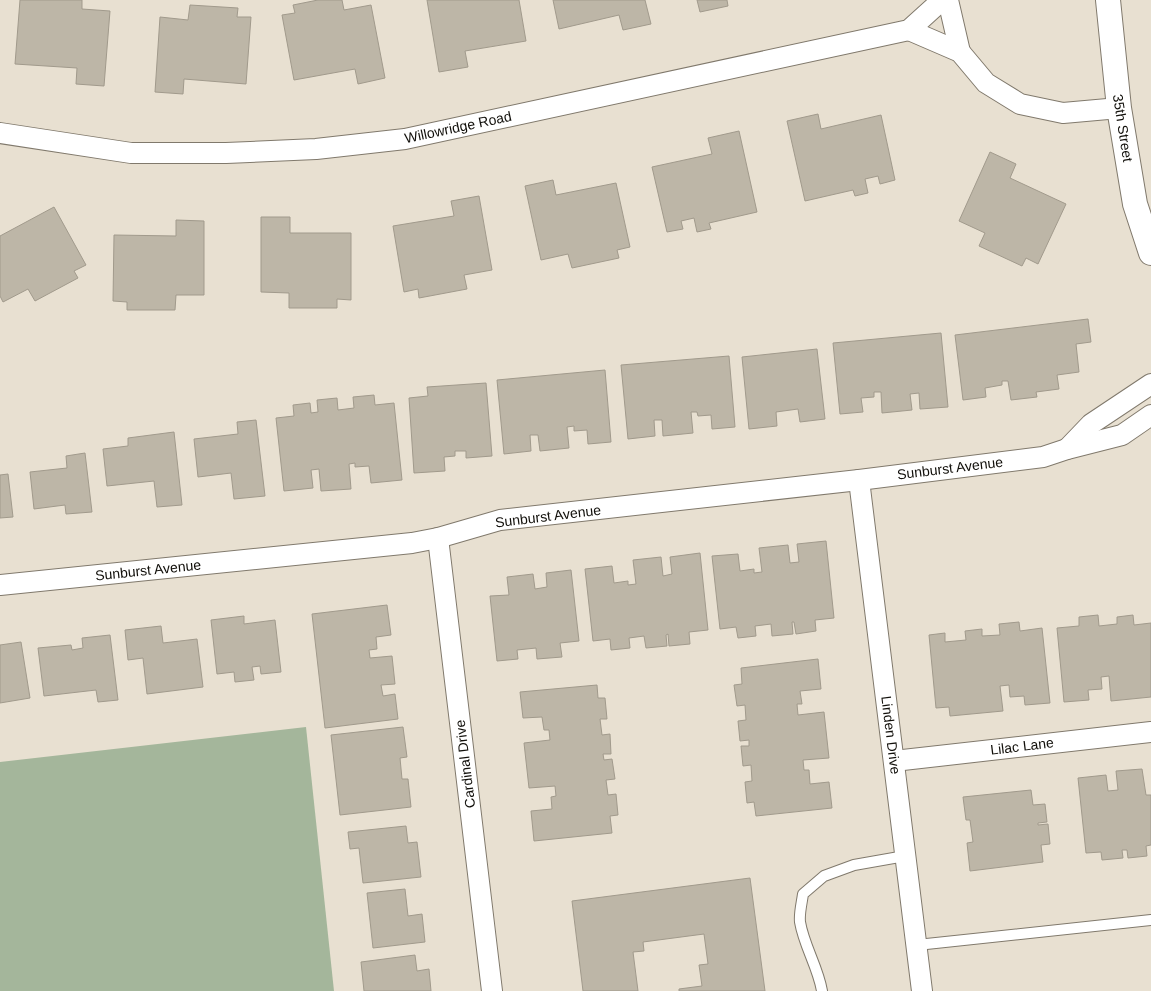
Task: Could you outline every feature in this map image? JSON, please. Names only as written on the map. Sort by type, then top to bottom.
[{"type":"street","points":[[942,0],[909,30],[960,52],[986,83],[1020,104],[1064,113],[1119,108]]},
{"type":"street","points":[[948,0],[960,52]]},
{"type":"street","name":"35th Street","points":[[1108,0],[1119,108],[1136,204],[1151,253]]},
{"type":"street","name":"Willowridge Road","points":[[0,133],[131,153],[226,153],[316,149],[404,139],[909,30]]},
{"type":"street","name":"Sunburst Avenue","points":[[1067,448],[1091,424],[1151,384]]},
{"type":"street","name":"Sunburst Avenue","points":[[0,585],[412,543],[438,538],[500,520],[859,480],[1043,457],[1067,448],[1122,435],[1151,415]]},
{"type":"street","name":"Linden Drive","points":[[859,480],[922,991]]},
{"type":"street","name":"Cardinal Drive","points":[[438,538],[492,991]]},
{"type":"street","name":"Lilac Lane","points":[[894,761],[1151,732]]},
{"type":"lane","points":[[822,991],[820,978],[800,920],[803,894],[824,876],[854,865],[905,856]]},
{"type":"lane","points":[[917,945],[1151,920]]},
{"type":"green space","points":[[306,727],[334,991],[0,991],[0,762]]},
{"type":"building","points":[[20,0],[82,0],[82,9],[110,11],[104,86],[76,84],[77,68],[15,64]]},
{"type":"building","points":[[318,0],[342,0],[344,10],[371,5],[385,78],[358,84],[355,69],[294,80],[282,15],[295,13],[293,5]]},
{"type":"building","points":[[427,0],[519,0],[526,41],[465,51],[468,67],[439,72]]},
{"type":"building","points":[[553,0],[645,0],[651,24],[623,30],[619,15],[559,29]]},
{"type":"building","points":[[697,0],[727,0],[728,6],[700,12]]},
{"type":"building","points":[[190,5],[238,8],[237,17],[251,17],[246,84],[184,79],[183,94],[155,92],[160,17],[188,20]]},
{"type":"building","points":[[818,114],[821,129],[881,115],[895,180],[880,184],[878,176],[865,179],[868,193],[855,196],[853,190],[805,201],[787,121]]},
{"type":"building","points":[[739,131],[757,212],[709,223],[711,229],[697,232],[694,218],[681,221],[683,229],[667,232],[652,167],[712,154],[708,138]]},
{"type":"building","points":[[990,152],[1016,164],[1010,178],[1066,204],[1038,264],[1026,258],[1022,266],[979,246],[985,233],[959,221]]},
{"type":"building","points":[[553,180],[556,195],[616,183],[630,247],[617,250],[619,258],[572,268],[568,254],[541,260],[525,186]]},
{"type":"building","points":[[479,196],[492,270],[464,275],[467,289],[419,298],[418,289],[404,292],[393,226],[454,216],[451,201]]},
{"type":"building","points":[[54,207],[86,265],[74,271],[78,278],[35,301],[28,289],[3,302],[0,296],[0,236]]},
{"type":"building","points":[[261,217],[290,217],[290,233],[351,233],[351,300],[337,299],[337,308],[289,308],[289,293],[261,292]]},
{"type":"building","points":[[176,220],[204,221],[204,295],[176,295],[175,310],[127,310],[127,302],[113,301],[114,235],[176,236]]},
{"type":"building","points":[[1088,319],[1091,342],[1076,344],[1079,372],[1057,375],[1059,389],[1036,392],[1037,397],[1011,400],[1008,381],[1002,381],[1002,385],[985,388],[986,397],[963,400],[955,335]]},
{"type":"building","points":[[941,333],[948,407],[920,409],[919,393],[910,394],[912,410],[882,413],[881,392],[874,392],[874,397],[861,398],[863,412],[840,414],[833,343]]},
{"type":"building","points":[[817,349],[825,419],[800,422],[798,409],[776,412],[777,426],[749,429],[742,357]]},
{"type":"building","points":[[729,356],[735,427],[712,429],[711,415],[698,416],[697,412],[691,412],[693,433],[663,436],[662,420],[654,420],[655,436],[628,439],[621,365]]},
{"type":"building","points":[[605,370],[611,442],[588,444],[587,430],[574,431],[574,426],[567,427],[569,448],[540,451],[538,435],[530,435],[531,451],[504,454],[497,380]]},
{"type":"building","points":[[486,383],[492,456],[466,458],[466,451],[455,451],[455,456],[444,457],[445,471],[414,473],[409,398],[428,396],[427,387]]},
{"type":"building","points":[[374,395],[375,405],[394,403],[402,480],[371,483],[369,466],[355,467],[355,463],[349,464],[351,489],[321,491],[319,469],[311,470],[313,488],[284,491],[276,418],[294,416],[293,405],[310,403],[311,413],[318,412],[317,400],[337,398],[338,410],[354,408],[353,397]]},
{"type":"building","points":[[256,420],[265,496],[234,499],[231,473],[198,477],[194,439],[238,434],[237,422]]},
{"type":"building","points":[[174,432],[182,505],[157,507],[154,481],[107,486],[103,449],[128,446],[128,438]]},
{"type":"building","points":[[85,453],[92,512],[66,514],[65,505],[34,509],[30,472],[67,468],[66,456]]},
{"type":"building","points":[[8,474],[13,517],[0,518],[0,475]]},
{"type":"building","points":[[826,541],[834,618],[815,620],[816,631],[796,634],[794,622],[792,622],[793,634],[772,636],[771,624],[755,626],[756,636],[738,638],[736,627],[720,629],[712,556],[738,554],[740,571],[754,569],[754,573],[762,572],[759,548],[788,545],[790,563],[799,562],[797,544]]},
{"type":"building","points":[[700,553],[708,630],[689,632],[690,644],[669,646],[668,634],[666,635],[667,646],[646,648],[644,636],[629,638],[630,648],[611,650],[610,639],[593,641],[585,569],[612,566],[614,583],[628,581],[628,585],[636,584],[633,560],[661,557],[663,576],[672,574],[670,557]]},
{"type":"building","points":[[571,570],[579,641],[560,643],[562,657],[537,659],[536,648],[517,650],[518,659],[497,661],[490,596],[509,595],[507,577],[533,574],[535,589],[547,587],[546,573]]},
{"type":"building","points":[[387,605],[391,635],[376,637],[377,649],[369,650],[370,658],[392,656],[395,684],[381,685],[383,696],[395,694],[398,719],[325,728],[312,614]]},
{"type":"building","points":[[1098,615],[1099,626],[1117,624],[1117,617],[1133,615],[1134,625],[1151,623],[1151,697],[1111,701],[1109,676],[1101,677],[1102,689],[1088,690],[1089,700],[1064,702],[1057,628],[1079,626],[1079,617]]},
{"type":"building","points":[[244,616],[244,624],[275,620],[281,672],[261,674],[260,666],[252,667],[254,680],[235,682],[234,672],[217,674],[211,620]]},
{"type":"building","points":[[1019,622],[1020,631],[1042,628],[1050,703],[1025,705],[1024,696],[1010,697],[1009,685],[1000,686],[1003,711],[950,716],[949,707],[936,708],[929,635],[945,633],[945,642],[966,640],[965,631],[982,629],[982,636],[1000,635],[999,624]]},
{"type":"building","points":[[161,626],[163,643],[197,639],[203,687],[147,694],[143,658],[128,660],[125,630]]},
{"type":"building","points":[[110,635],[118,700],[98,702],[96,690],[44,696],[38,648],[71,645],[72,650],[83,648],[82,638]]},
{"type":"building","points":[[21,642],[30,698],[0,703],[0,645]]},
{"type":"building","points":[[818,659],[821,689],[800,691],[802,704],[797,704],[798,715],[824,712],[829,758],[803,760],[804,770],[809,770],[810,784],[829,782],[832,808],[756,816],[754,802],[747,803],[745,782],[752,781],[751,765],[743,766],[741,746],[749,746],[749,740],[740,741],[738,721],[746,720],[745,705],[737,706],[734,685],[742,684],[741,668]]},
{"type":"building","points":[[597,685],[598,698],[605,698],[607,719],[600,719],[602,735],[610,734],[611,754],[603,754],[604,760],[612,759],[615,779],[606,780],[608,795],[616,794],[618,815],[610,816],[612,833],[534,841],[531,811],[552,809],[551,797],[556,796],[555,786],[529,788],[524,743],[550,740],[549,730],[544,730],[542,717],[523,718],[520,692]]},
{"type":"building","points":[[403,727],[407,757],[400,758],[402,779],[408,779],[411,807],[340,815],[331,735]]},
{"type":"building","points":[[1142,769],[1146,795],[1151,795],[1151,845],[1146,846],[1147,856],[1128,858],[1127,850],[1122,850],[1123,858],[1102,860],[1101,852],[1086,853],[1078,778],[1106,775],[1108,791],[1118,790],[1116,771]]},
{"type":"building","points":[[1031,790],[1033,805],[1045,804],[1047,822],[1038,823],[1038,825],[1048,824],[1050,844],[1041,845],[1043,862],[970,871],[967,843],[973,842],[970,820],[966,820],[963,797]]},
{"type":"building","points":[[406,826],[408,843],[417,842],[421,877],[363,883],[359,848],[350,849],[348,832]]},
{"type":"building","points":[[750,878],[765,991],[679,991],[679,989],[702,986],[699,965],[708,964],[704,934],[643,942],[644,951],[633,952],[638,991],[583,991],[572,901]]},
{"type":"building","points":[[405,889],[408,916],[422,914],[425,942],[373,948],[367,893]]},
{"type":"building","points":[[415,955],[417,971],[429,969],[431,991],[364,991],[361,962]]}]
